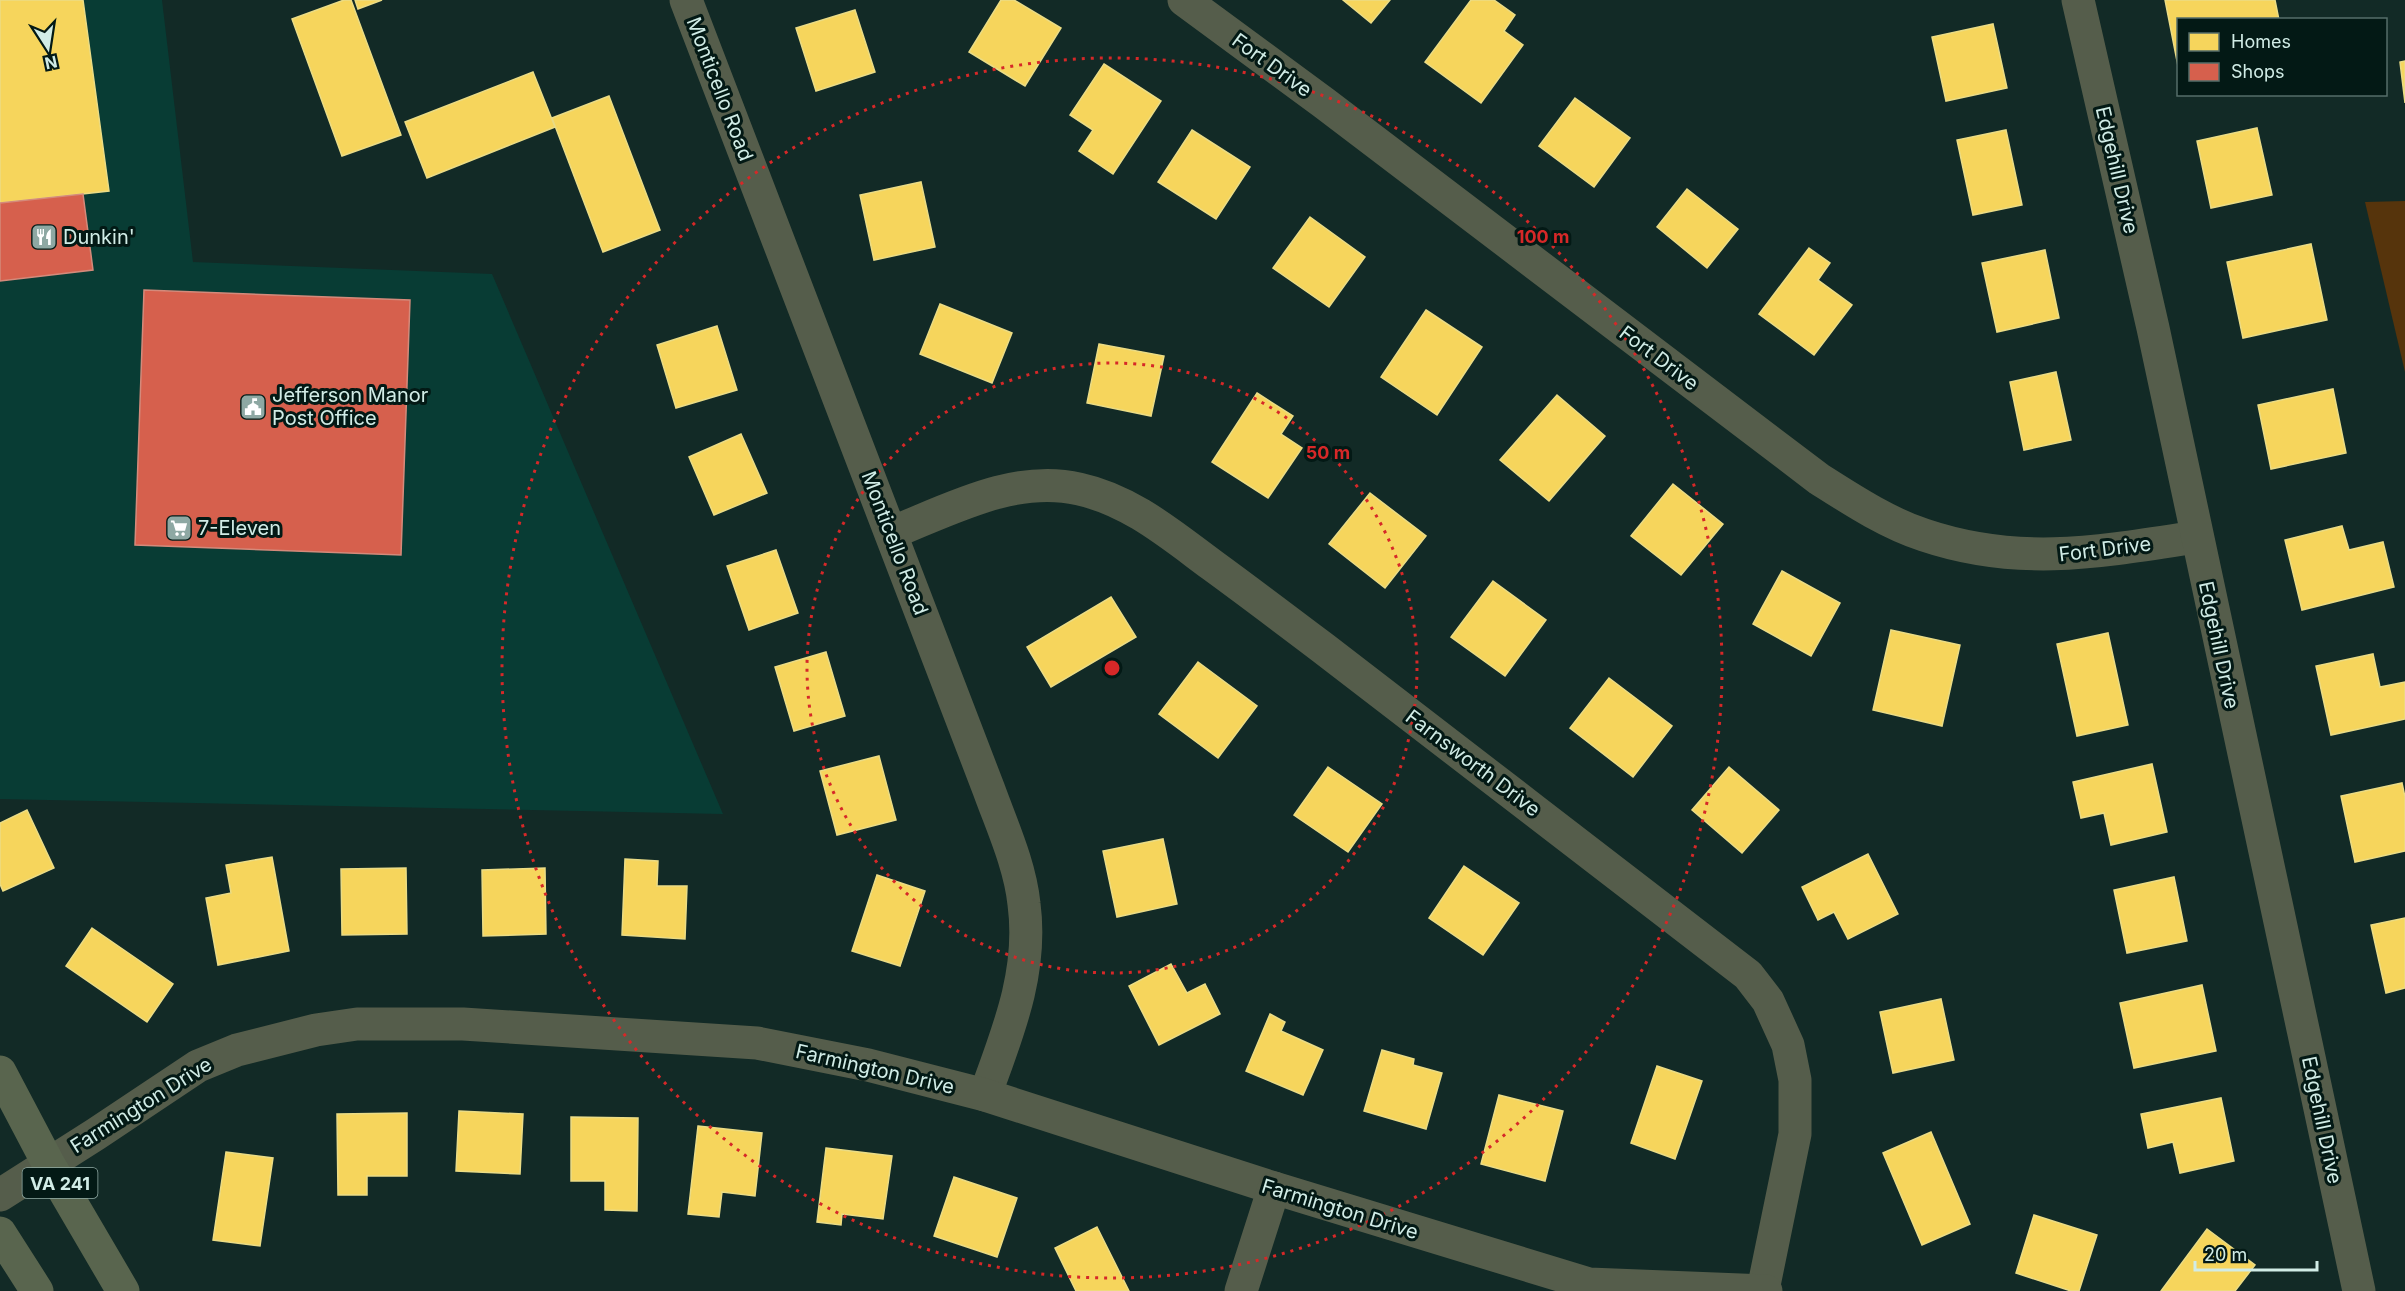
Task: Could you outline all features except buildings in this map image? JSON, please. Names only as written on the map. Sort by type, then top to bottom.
[{"type":"main road","name":"VA 241","points":[[0,1072],[48,1163],[123,1291]]},
{"type":"main road","points":[[0,1233],[37,1291]]},
{"type":"street","name":"Monticello Road","points":[[686,0],[1017,867],[1024,902],[1027,941],[1023,980],[985,1095]]},
{"type":"street","name":"Fort Drive","points":[[1184,0],[1819,479],[1868,509],[1923,535],[1985,552],[2048,556],[2088,553],[2196,537]]},
{"type":"street","name":"Edgehill Drive","points":[[2078,0],[2152,328],[2359,1291]]},
{"type":"street","name":"Farnsworth Drive","points":[[891,533],[983,496],[1015,489],[1052,485],[1077,488],[1111,498],[1146,517],[1275,612],[1748,975],[1768,1001],[1788,1045],[1795,1080],[1796,1134],[1765,1291]]},
{"type":"street","name":"Farmington Drive","points":[[0,1195],[198,1066],[237,1050],[316,1029],[357,1024],[464,1024],[758,1043],[868,1065],[985,1095],[1274,1188],[1589,1284],[1765,1291]]},
{"type":"street","points":[[1241,1291],[1274,1188]]},
{"type":"shaded area","points":[[0,0],[162,0],[193,262],[492,274],[723,814],[0,799]]},
{"type":"shaded area","points":[[2405,201],[2405,372],[2365,202]]},
{"type":"place","name":"Dunkin'","points":[[44,237]]},
{"type":"place","name":"Jefferson Manor Post Office","points":[[253,407]]},
{"type":"place","name":"7-Eleven","points":[[179,528]]}]
